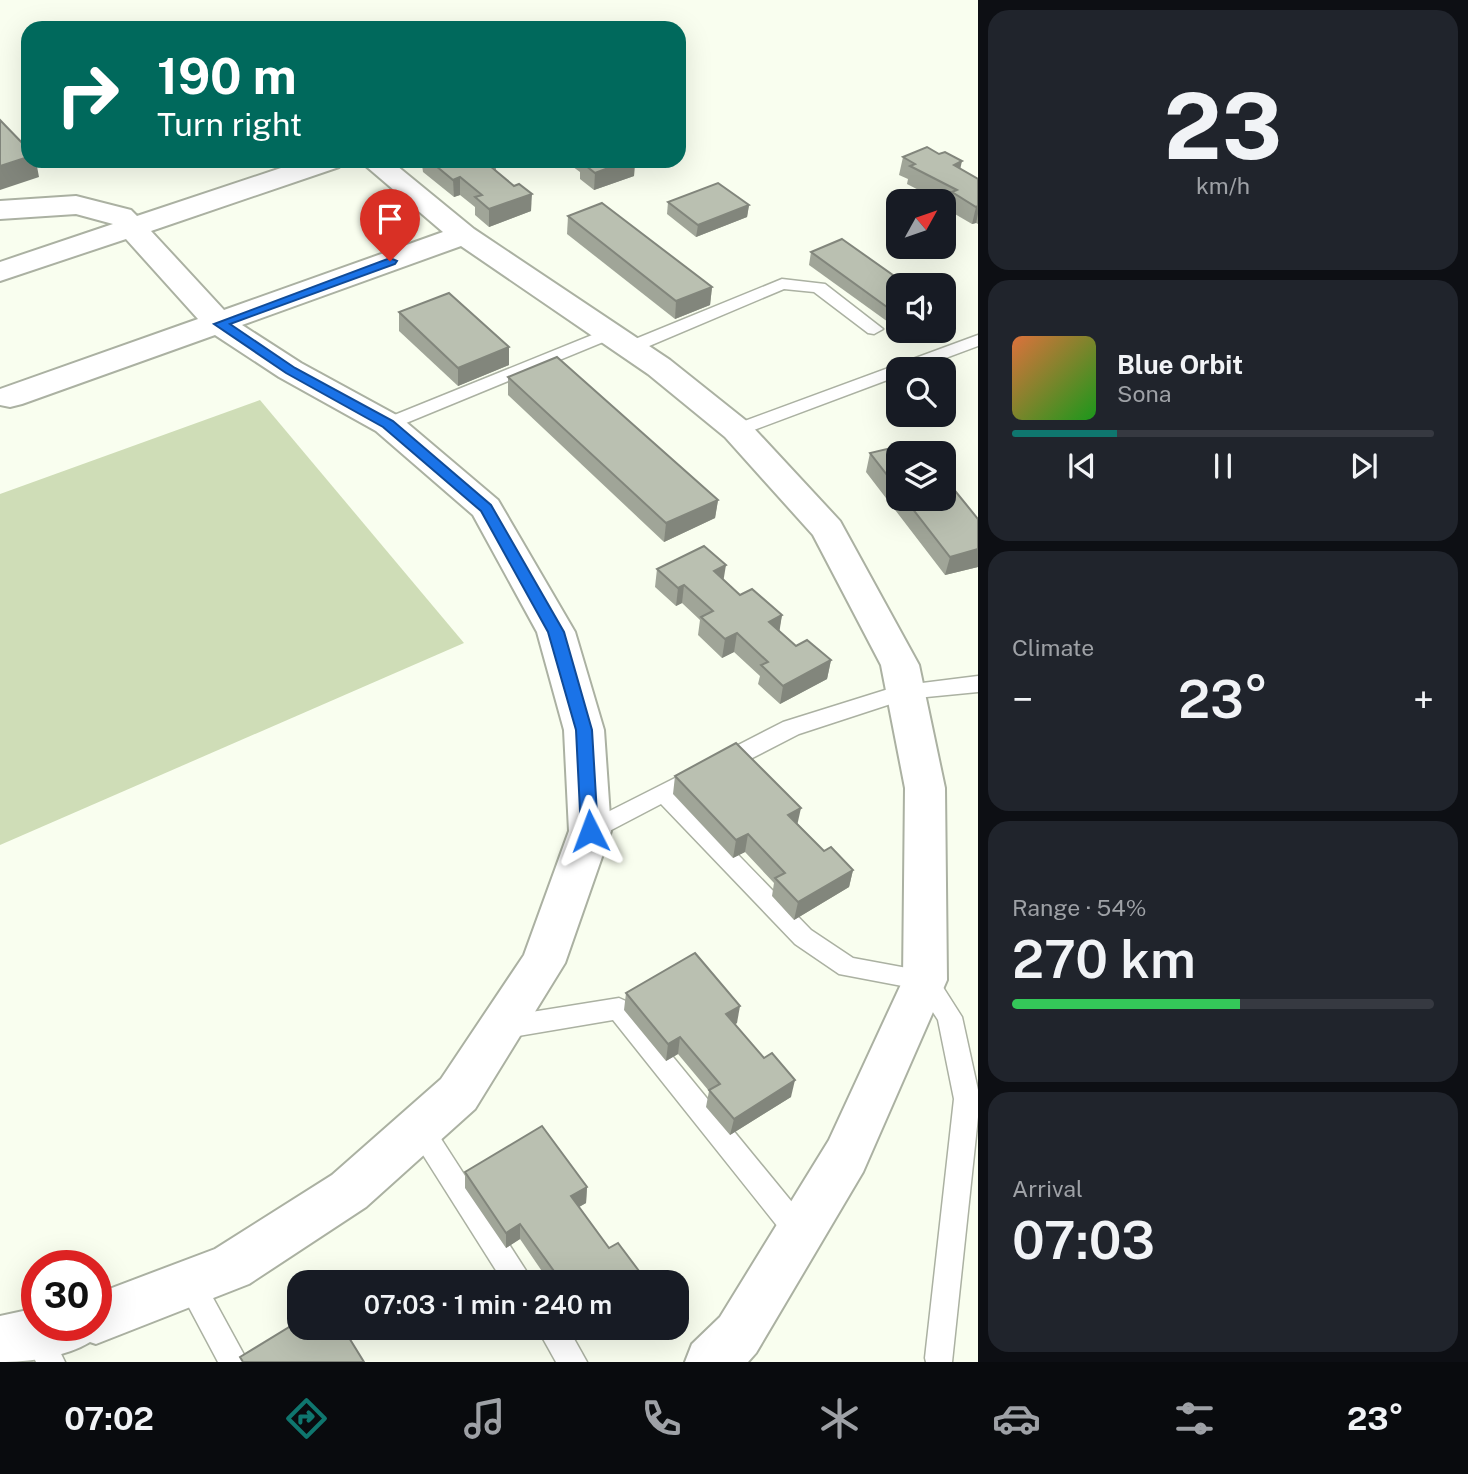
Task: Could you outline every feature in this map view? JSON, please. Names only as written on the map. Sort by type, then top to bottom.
[{"type":"street","points":[[0,272],[308,168]]},
{"type":"street","points":[[383,168],[464,235],[659,367],[737,430],[827,529],[900,665],[925,788],[925,980],[846,1156],[738,1335],[710,1362]]},
{"type":"street","points":[[0,210],[76,205],[121,216],[220,324],[290,370],[388,424],[486,508],[556,632],[584,730],[590,831],[543,962],[458,1094],[349,1191],[231,1268],[112,1313]]},
{"type":"street","points":[[10,396],[220,324],[464,235]]},
{"type":"lane","points":[[388,424],[782,284],[819,288],[874,329]]},
{"type":"lane","points":[[933,357],[978,340]]},
{"type":"lane","points":[[737,430],[886,375]]},
{"type":"lane","points":[[590,831],[791,729],[905,691],[978,684]]},
{"type":"lane","points":[[664,793],[803,937],[848,967],[925,980],[950,1017],[967,1099],[939,1358]]},
{"type":"lane","points":[[500,1028],[619,1009],[800,1233]]},
{"type":"lane","points":[[420,1128],[512,1270]]},
{"type":"lane","points":[[190,1283],[234,1362]]},
{"type":"lane","points":[[559,1340],[573,1362]]},
{"type":"green space","points":[[260,400],[464,643],[0,845],[0,494]]},
{"type":"building","points":[[0,120],[21,142],[21,159],[0,166]]},
{"type":"building","points":[[927,147],[962,161],[954,165],[978,179],[978,206],[956,194],[956,189],[910,166],[915,164],[903,157]]},
{"type":"building","points":[[438,168],[492,168],[514,186],[519,184],[532,194],[489,209],[475,197],[482,195],[460,177],[453,180]]},
{"type":"building","points":[[589,168],[608,168],[595,173]]},
{"type":"building","points":[[718,183],[749,205],[698,225],[668,202]]},
{"type":"building","points":[[602,203],[712,287],[676,301],[568,216]]},
{"type":"building","points":[[842,239],[890,273],[886,273],[886,306],[811,252]]},
{"type":"building","points":[[449,293],[509,347],[458,368],[399,312]]},
{"type":"building","points":[[557,357],[718,500],[666,523],[508,377]]},
{"type":"building","points":[[886,449],[886,474],[870,453]]},
{"type":"building","points":[[956,492],[978,519],[978,549],[950,557],[914,511],[956,511]]},
{"type":"building","points":[[704,546],[726,565],[714,571],[740,595],[752,589],[782,615],[769,622],[796,646],[807,640],[831,660],[783,686],[761,665],[768,662],[737,633],[725,639],[701,617],[713,611],[684,585],[678,588],[657,569]]},
{"type":"building","points":[[736,743],[801,808],[788,815],[824,851],[831,847],[853,870],[798,902],[775,878],[785,873],[748,834],[736,840],[675,776]]},
{"type":"building","points":[[695,953],[740,1006],[726,1014],[764,1058],[772,1053],[795,1080],[734,1119],[709,1090],[720,1084],[680,1037],[668,1044],[626,993]]},
{"type":"building","points":[[542,1126],[587,1187],[571,1196],[609,1248],[618,1243],[638,1270],[553,1270],[520,1224],[506,1233],[465,1172]]},
{"type":"building","points":[[287,1328],[287,1340],[350,1340],[364,1362],[243,1362],[240,1357]]},
{"type":"route","points":[[390,261],[220,324],[290,370],[388,424],[486,508],[556,632],[584,730],[590,831]]}]
